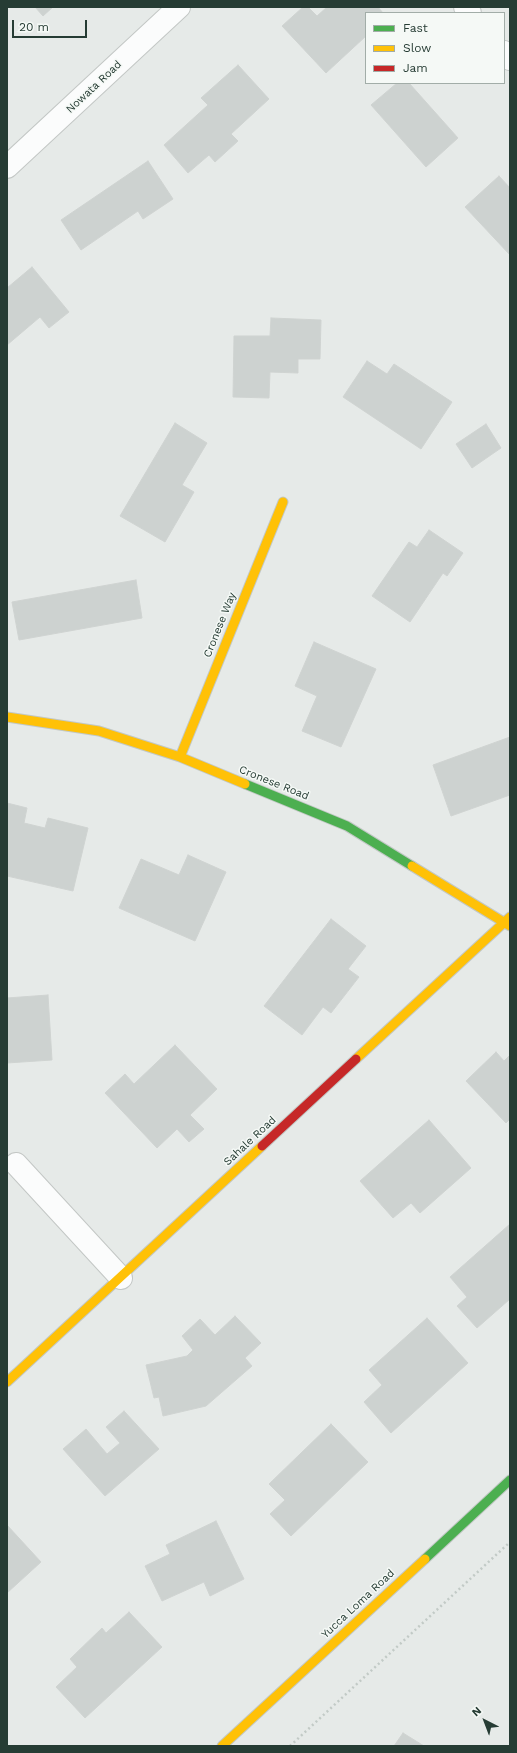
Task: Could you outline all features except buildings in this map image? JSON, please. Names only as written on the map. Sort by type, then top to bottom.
[{"type":"street","name":"Nowata Road","points":[[7,167],[180,7]]},
{"type":"street","name":"Cronese Way","points":[[180,757],[283,502]]},
{"type":"street","name":"Cronese Road","points":[[7,717],[99,731],[180,757],[347,826],[508,921]]},
{"type":"street","name":"Sahale Road","points":[[7,1382],[508,921]]},
{"type":"street","points":[[16,1164],[120,1278]]},
{"type":"street","name":"Yucca Loma Road","points":[[222,1746],[510,1480]]},
{"type":"path","points":[[290,1746],[510,1542]]},
{"type":"traffic: fast","points":[[245,784],[347,826],[412,866]]},
{"type":"traffic: fast","points":[[425,1559],[510,1480]]},
{"type":"traffic: slow","points":[[180,757],[283,502]]},
{"type":"traffic: slow","points":[[7,717],[99,731],[180,757],[245,784]]},
{"type":"traffic: slow","points":[[412,866],[510,926]]},
{"type":"traffic: slow","points":[[356,1059],[510,917]]},
{"type":"traffic: slow","points":[[7,1382],[262,1146]]},
{"type":"traffic: slow","points":[[222,1746],[425,1559]]},
{"type":"traffic: jam","points":[[262,1146],[356,1059]]}]
